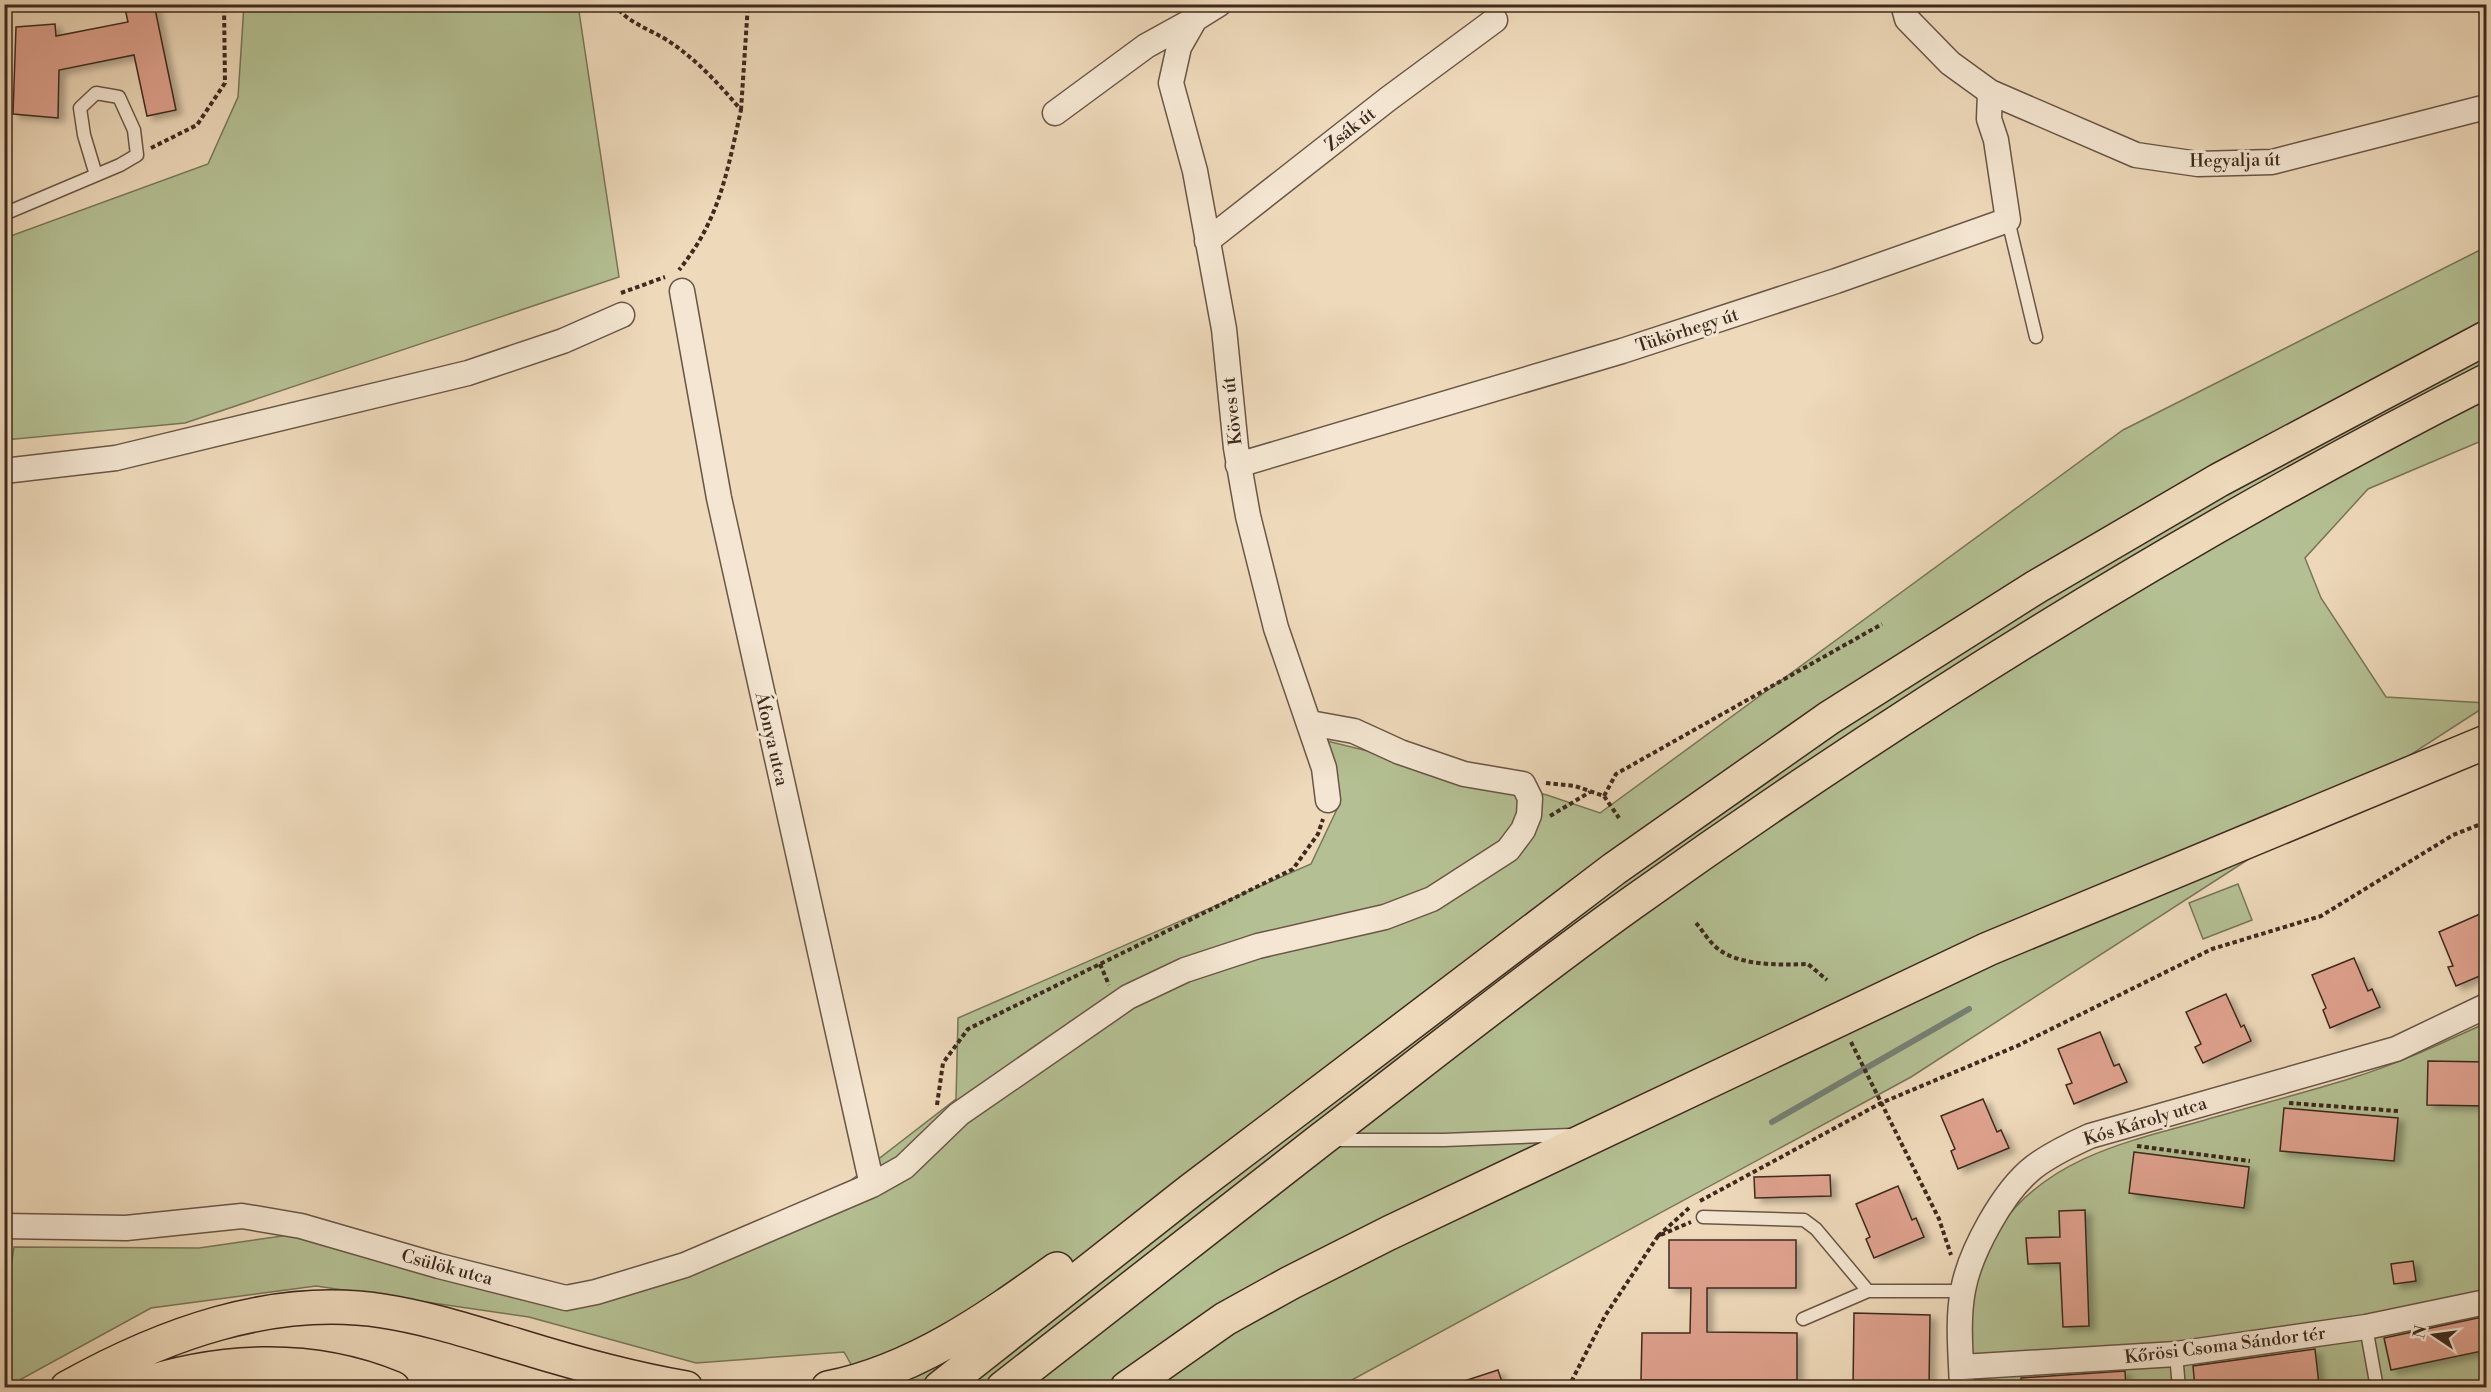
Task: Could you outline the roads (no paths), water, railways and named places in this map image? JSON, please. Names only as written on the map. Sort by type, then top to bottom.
[{"type":"main road","points":[[940,1388],[1190,1191],[1614,869],[1829,718],[2036,586],[2209,486],[2487,338]]},
{"type":"main road","points":[[1003,1388],[1321,1140],[1622,910],[1903,717],[2062,617],[2244,510],[2487,381]]},
{"type":"main road","points":[[1127,1388],[1226,1319],[1290,1283],[1988,949],[2487,742]]},
{"type":"main road","points":[[828,1388],[846,1384],[926,1353],[988,1318],[1111,1230],[1190,1191]]},
{"type":"main road","points":[[67,1388],[157,1342],[196,1329],[281,1311],[331,1308],[382,1311],[419,1318],[571,1362],[686,1388]]},
{"type":"main road","points":[[131,1388],[194,1369],[258,1363],[317,1368],[355,1375],[393,1388]]},
{"type":"street","name":"Köves út","points":[[1055,113],[1146,46],[1220,4]]},
{"type":"street","name":"Hegyalja út","points":[[1903,4],[1907,20],[1950,63],[1990,92],[2136,155],[2198,164],[2272,162],[2487,107]]},
{"type":"street","name":"Köves út","points":[[1195,19],[1179,47],[1171,83],[1196,171],[1224,329],[1238,465],[1276,628],[1324,768],[1328,800]]},
{"type":"street","name":"Zsák út","points":[[1207,241],[1495,20]]},
{"type":"street","points":[[1990,92],[1989,119],[1996,140],[2008,219]]},
{"type":"street","name":"Tükörhegy út","points":[[1238,465],[1633,347],[1836,281],[2008,219]]},
{"type":"street","name":"Áfonya utca","points":[[680,281],[718,498],[872,1185]]},
{"type":"street","points":[[4,471],[116,458],[468,373],[563,341],[622,315]]},
{"type":"street","name":"Csülök utca","points":[[4,1226],[126,1228],[242,1216],[301,1226],[438,1266],[566,1298],[596,1292],[685,1265],[872,1185],[904,1167],[959,1114],[1128,997],[1185,970],[1258,946],[1386,917],[1432,899],[1508,850],[1527,822],[1530,798],[1523,784],[1464,774],[1400,752],[1354,731],[1310,723]]},
{"type":"street","name":"Kós Károly utca","points":[[1962,1377],[1960,1318],[1963,1289],[1975,1253],[1990,1222],[2009,1195],[2031,1169],[2056,1151],[2090,1136],[2396,1049],[2487,1006]]},
{"type":"street","name":"Kőrösi Csoma Sándor tér","points":[[1962,1377],[2176,1354],[2366,1327],[2487,1302]]},
{"type":"lane","points":[[4,214],[96,175],[137,155],[134,130],[119,97],[96,93],[80,108],[84,135],[96,175]]},
{"type":"lane","points":[[2008,219],[2036,337]]},
{"type":"lane","points":[[1321,1140],[1444,1140],[1599,1134]]},
{"type":"lane","points":[[1703,1217],[1804,1220],[1816,1229],[1868,1291]]},
{"type":"lane","points":[[1803,1318],[1868,1291],[1955,1291]]},
{"type":"lane","points":[[2366,1327],[2377,1388]]},
{"type":"lane","points":[[2176,1354],[2179,1388]]},
{"type":"waterway","points":[[1772,1122],[1969,1009]]}]
